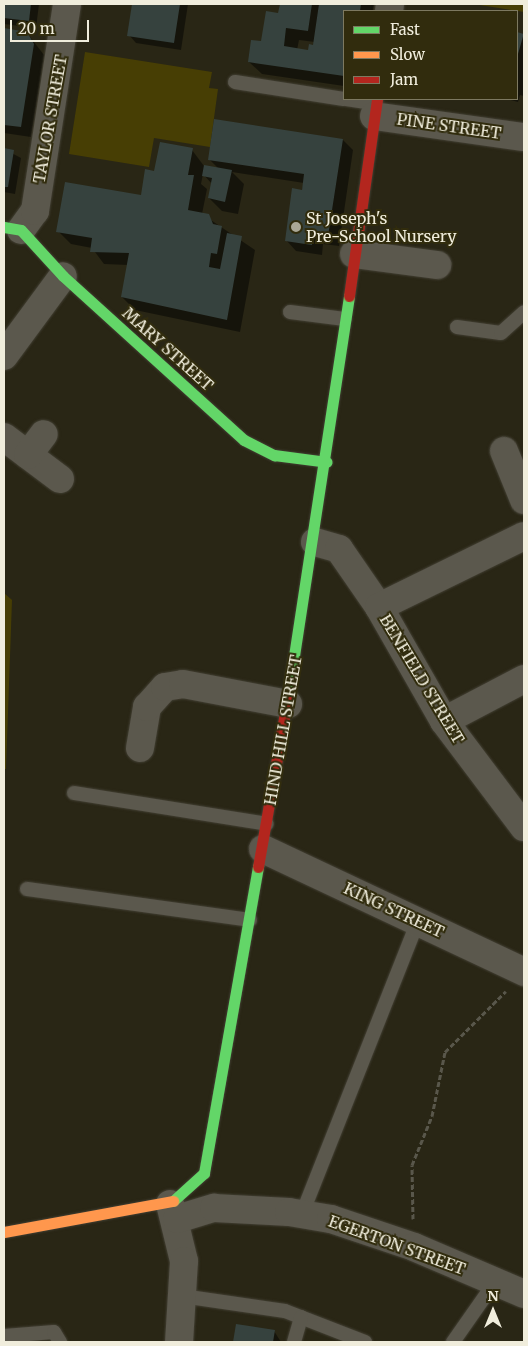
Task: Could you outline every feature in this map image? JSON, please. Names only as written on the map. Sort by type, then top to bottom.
[{"type":"street","name":"TAYLOR STREET","points":[[12,229],[35,211],[67,4]]},
{"type":"street","name":"PINE STREET","points":[[376,106],[524,137]]},
{"type":"street","name":"HIND HILL STREET","points":[[173,1212],[204,1173],[265,836],[315,542],[327,462],[344,319],[376,106]]},
{"type":"street","name":"MARY STREET","points":[[12,229],[244,440],[274,455],[327,462]]},
{"type":"street","points":[[354,254],[436,266]]},
{"type":"street","points":[[4,356],[64,276]]},
{"type":"street","points":[[28,455],[44,434]]},
{"type":"street","points":[[4,437],[60,479]]},
{"type":"street","points":[[504,451],[524,500]]},
{"type":"street","points":[[379,607],[524,536]]},
{"type":"street","name":"BENFIELD STREET","points":[[315,542],[338,549],[379,607],[444,721],[524,827]]},
{"type":"street","points":[[444,721],[524,679]]},
{"type":"street","points":[[140,748],[147,707],[165,687],[183,684],[288,704]]},
{"type":"street","name":"KING STREET","points":[[265,836],[418,922],[522,970]]},
{"type":"street","name":"EGERTON STREET","points":[[4,1232],[214,1208],[302,1214],[414,1248],[524,1294]]},
{"type":"street","points":[[173,1212],[184,1261],[179,1342]]},
{"type":"lane","points":[[235,82],[343,99]]},
{"type":"lane","points":[[349,100],[376,106]]},
{"type":"lane","points":[[290,312],[344,319]]},
{"type":"lane","points":[[457,327],[501,333],[524,312]]},
{"type":"lane","points":[[74,793],[265,836]]},
{"type":"lane","points":[[28,889],[250,920]]},
{"type":"lane","points":[[302,1214],[418,922]]},
{"type":"lane","points":[[453,1342],[495,1282]]},
{"type":"lane","points":[[182,1296],[301,1317],[365,1342]]},
{"type":"lane","points":[[294,1342],[301,1317]]},
{"type":"lane","points":[[4,1336],[54,1332],[60,1342]]},
{"type":"path","points":[[414,1248],[412,1165],[432,1116],[445,1052],[500,1000],[522,970]]},
{"type":"shaded area","points":[[473,4],[524,4],[524,12]]},
{"type":"shaded area","points":[[85,52],[212,72],[209,88],[218,89],[210,147],[154,138],[149,167],[69,154]]},
{"type":"shaded area","points":[[4,593],[12,600],[6,769],[4,769]]},
{"type":"building","points":[[4,4],[31,4],[29,21],[4,18]]},
{"type":"building","points":[[132,4],[180,4],[174,43],[127,36]]},
{"type":"building","points":[[280,4],[312,4],[308,31],[286,28],[284,46],[308,50],[309,44],[313,45],[319,4],[361,4],[360,10],[343,10],[343,76],[248,62],[251,40],[261,41],[266,11],[278,13]]},
{"type":"building","points":[[4,28],[27,32],[34,44],[21,127],[4,125]]},
{"type":"building","points":[[518,32],[524,34],[518,54]]},
{"type":"building","points":[[214,119],[343,139],[328,236],[313,234],[312,245],[285,241],[292,188],[302,190],[304,174],[208,160]]},
{"type":"building","points":[[160,142],[193,148],[188,175],[194,175],[188,210],[209,214],[213,224],[222,226],[217,254],[211,253],[209,267],[220,269],[227,233],[242,236],[227,320],[121,297],[129,253],[90,252],[92,238],[56,232],[65,182],[141,195],[145,169],[154,171]]},
{"type":"building","points":[[4,148],[14,150],[8,187],[4,187]]},
{"type":"building","points":[[204,165],[232,170],[225,202],[208,198],[212,178],[202,176]]},
{"type":"building","points":[[236,1324],[275,1330],[273,1342],[233,1342]]},
{"type":"traffic: fast","points":[[4,227],[21,230],[63,276],[244,440],[274,455],[327,462]]},
{"type":"traffic: fast","points":[[288,695],[349,296]]},
{"type":"traffic: fast","points":[[173,1201],[204,1173],[258,867]]},
{"type":"traffic: slow","points":[[4,1232],[173,1201]]},
{"type":"traffic: jam","points":[[349,296],[377,100]]},
{"type":"traffic: jam","points":[[258,867],[288,695]]},
{"type":"place","name":"St Joseph's Pre-School Nursery","points":[[296,227]]}]
